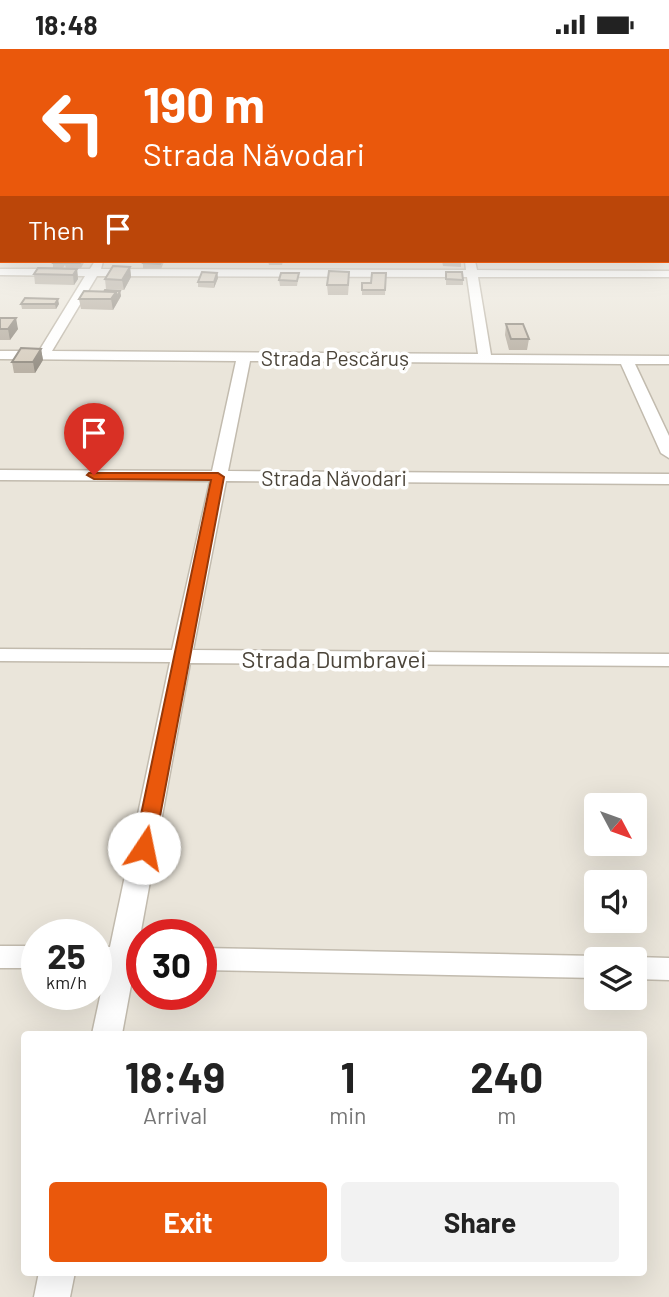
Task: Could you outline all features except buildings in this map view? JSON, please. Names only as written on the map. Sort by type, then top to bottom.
[{"type":"street","points":[[43,355],[97,267]]},
{"type":"street","points":[[0,272],[97,267],[471,267],[669,274]]},
{"type":"street","points":[[471,267],[485,358]]},
{"type":"street","name":"Strada Pescăruș","points":[[0,355],[669,360]]},
{"type":"street","points":[[108,1031],[120,958],[244,357]]},
{"type":"street","points":[[626,360],[669,453]]},
{"type":"street","name":"Strada Năvodari","points":[[0,475],[669,479]]},
{"type":"street","name":"Strada Dumbravei","points":[[0,655],[669,660]]},
{"type":"street","points":[[0,957],[21,957]]},
{"type":"street","points":[[217,959],[584,967]]},
{"type":"street","points":[[647,968],[669,969]]},
{"type":"street","points":[[52,1297],[56,1276]]},
{"type":"shaded area","points":[[0,263],[669,263],[669,1297],[0,1297]]},
{"type":"route","points":[[94,475],[218,477],[144,848]]}]
